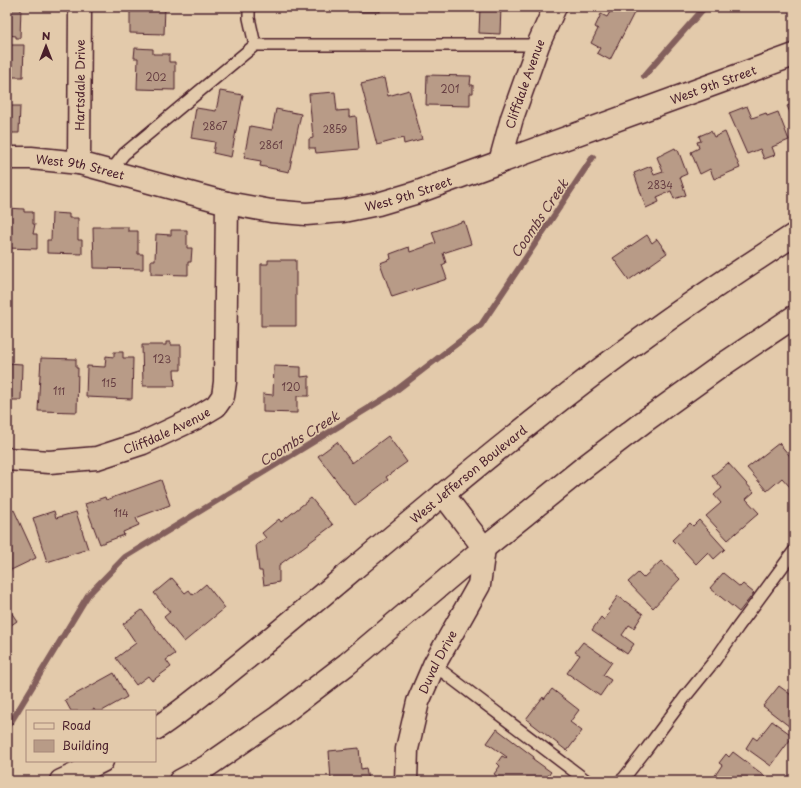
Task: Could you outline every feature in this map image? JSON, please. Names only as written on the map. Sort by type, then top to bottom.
[{"type":"street","name":"Hartsdale Drive","points":[[79,163],[80,7]]},
{"type":"street","name":"Cliffdale Avenue","points":[[500,162],[512,118],[538,45],[555,7]]},
{"type":"street","name":"West 9th Street","points":[[7,158],[31,158],[79,163],[228,203],[271,211],[306,214],[343,211],[378,204],[415,193],[794,55]]},
{"type":"street","name":"Cliffdale Avenue","points":[[7,459],[49,462],[97,458],[143,443],[196,418],[216,406],[223,396],[225,382],[228,203]]},
{"type":"street","name":"West Jefferson Boulevard","points":[[156,728],[177,714],[443,494],[611,361],[728,278],[794,235]]},
{"type":"street","points":[[180,781],[206,767],[278,717],[348,664],[484,548],[583,468],[646,420],[794,316]]},
{"type":"street","points":[[443,494],[484,548]]},
{"type":"street","name":"Duval Drive","points":[[406,781],[407,749],[418,702],[434,665],[479,585],[484,548]]},
{"type":"street","points":[[61,781],[100,762]]},
{"type":"lane","points":[[249,7],[249,18],[255,45]]},
{"type":"lane","points":[[111,171],[124,154],[255,45],[538,45]]},
{"type":"lane","points":[[620,781],[646,751],[685,697],[715,660],[794,551]]},
{"type":"lane","points":[[434,665],[587,781]]},
{"type":"building","points":[[7,7],[21,7],[20,38],[7,35]]},
{"type":"building","points":[[130,7],[165,7],[164,34],[130,33]]},
{"type":"building","points":[[359,7],[380,7],[380,12],[359,12]]},
{"type":"building","points":[[480,7],[501,7],[500,34],[479,33]]},
{"type":"building","points":[[613,7],[623,7],[634,13],[610,60],[597,53],[600,48],[591,43],[598,29],[595,27],[601,14],[607,17]]},
{"type":"building","points":[[7,45],[24,45],[23,77],[7,77]]},
{"type":"building","points":[[135,48],[153,49],[153,54],[169,54],[169,62],[175,62],[175,90],[137,89],[138,58],[134,58]]},
{"type":"building","points":[[427,75],[471,76],[470,85],[473,85],[473,93],[470,93],[470,106],[426,105]]},
{"type":"building","points":[[384,78],[388,96],[409,90],[422,139],[404,144],[403,138],[377,145],[361,84]]},
{"type":"building","points":[[220,91],[243,95],[231,157],[213,153],[215,142],[191,138],[196,108],[216,111]]},
{"type":"building","points":[[335,92],[337,111],[349,110],[349,117],[356,116],[359,149],[316,153],[315,148],[309,148],[309,139],[313,138],[309,94]]},
{"type":"building","points":[[794,103],[794,121],[787,106]]},
{"type":"building","points":[[7,106],[20,106],[19,133],[7,133]]},
{"type":"building","points":[[747,106],[752,118],[766,113],[767,116],[778,112],[789,140],[772,147],[775,155],[764,159],[760,149],[747,154],[729,113]]},
{"type":"building","points":[[276,109],[301,114],[289,172],[260,166],[261,161],[244,158],[250,126],[272,130]]},
{"type":"building","points":[[711,131],[714,137],[725,132],[740,168],[714,179],[710,169],[700,174],[691,152],[699,148],[697,142],[701,141],[699,136]]},
{"type":"building","points":[[675,148],[678,150],[687,174],[680,177],[686,195],[674,199],[671,191],[657,197],[659,202],[646,208],[634,173],[651,166],[654,175],[663,172],[657,157]]},
{"type":"building","points":[[7,208],[24,209],[24,212],[33,212],[33,224],[35,224],[33,234],[37,234],[37,249],[7,248]]},
{"type":"building","points":[[52,213],[69,214],[69,218],[78,218],[78,240],[82,240],[82,254],[47,253],[47,240],[51,240]]},
{"type":"building","points":[[464,221],[471,244],[443,253],[446,263],[442,265],[447,279],[392,297],[380,263],[391,259],[390,254],[409,247],[410,252],[436,243],[432,232]]},
{"type":"building","points":[[93,227],[128,227],[128,231],[138,231],[138,254],[143,254],[143,269],[94,268]]},
{"type":"building","points":[[171,230],[187,230],[187,248],[192,248],[191,262],[188,262],[188,275],[151,274],[151,260],[155,260],[156,234],[171,235]]},
{"type":"building","points":[[647,235],[652,243],[657,239],[667,253],[629,280],[613,258]]},
{"type":"building","points":[[268,260],[296,260],[296,326],[261,326],[261,264],[268,264]]},
{"type":"building","points":[[166,342],[171,342],[171,345],[181,345],[181,370],[174,370],[175,386],[143,386],[142,345],[166,345]]},
{"type":"building","points":[[114,352],[123,352],[123,358],[133,358],[132,399],[86,397],[87,366],[105,367],[106,356],[114,357]]},
{"type":"building","points":[[41,358],[76,359],[76,368],[78,368],[77,412],[38,411]]},
{"type":"building","points":[[7,363],[22,364],[21,400],[7,400]]},
{"type":"building","points":[[274,366],[301,367],[301,377],[309,376],[309,396],[297,396],[297,413],[263,412],[263,394],[273,395]]},
{"type":"building","points":[[388,436],[407,462],[386,477],[388,480],[355,505],[318,456],[337,442],[352,463]]},
{"type":"building","points":[[779,443],[794,461],[794,483],[790,487],[782,478],[767,491],[747,468]]},
{"type":"building","points":[[728,463],[754,492],[746,499],[759,513],[728,540],[706,516],[721,503],[714,495],[722,488],[712,476]]},
{"type":"building","points":[[161,480],[170,505],[136,518],[139,525],[123,532],[124,535],[100,544],[85,504],[105,497],[106,500]]},
{"type":"building","points":[[311,498],[333,525],[279,565],[279,582],[264,585],[262,571],[259,571],[256,545],[266,538],[262,533],[279,519],[281,522]]},
{"type":"building","points":[[14,510],[36,558],[9,571],[7,566],[7,514]]},
{"type":"building","points":[[54,511],[56,518],[76,512],[88,549],[47,562],[33,518]]},
{"type":"building","points":[[699,520],[725,549],[714,559],[708,552],[696,564],[676,542],[675,543],[672,540],[690,523],[693,526]]},
{"type":"building","points":[[661,561],[680,579],[653,608],[628,582],[638,573],[643,578]]},
{"type":"building","points":[[723,573],[740,587],[743,584],[754,593],[739,612],[710,588]]},
{"type":"building","points":[[172,578],[185,593],[189,590],[193,595],[206,584],[225,608],[184,642],[164,617],[170,612],[154,593]]},
{"type":"building","points":[[618,596],[643,614],[634,628],[629,625],[622,635],[634,644],[627,654],[592,630],[601,617],[604,620],[610,612],[608,610]]},
{"type":"building","points":[[7,606],[17,621],[7,628]]},
{"type":"building","points":[[142,610],[175,654],[166,660],[171,667],[152,681],[148,676],[136,685],[116,658],[136,643],[123,624]]},
{"type":"building","points":[[583,642],[612,662],[603,675],[611,680],[600,696],[567,673],[580,655],[575,652]]},
{"type":"building","points":[[114,673],[127,697],[104,710],[70,710],[65,700]]},
{"type":"building","points":[[779,686],[794,697],[794,730],[763,706]]},
{"type":"building","points":[[552,689],[579,710],[570,722],[582,731],[567,751],[526,719],[543,697],[544,699]]},
{"type":"building","points":[[772,721],[793,736],[771,766],[746,748],[753,737],[757,740]]},
{"type":"building","points":[[497,729],[551,772],[544,781],[503,781],[494,774],[500,766],[497,763],[502,756],[507,757],[487,743]]},
{"type":"building","points":[[359,748],[361,769],[366,768],[368,781],[331,781],[329,751]]},
{"type":"building","points":[[733,752],[765,776],[762,781],[720,781],[714,777],[722,765],[719,763],[726,754],[729,757]]},
{"type":"waterway","name":"Coombs Creek","points":[[644,76],[705,7]]},
{"type":"waterway","name":"Coombs Creek","points":[[7,726],[11,722],[88,595],[125,557],[390,395],[481,325],[593,157]]}]
